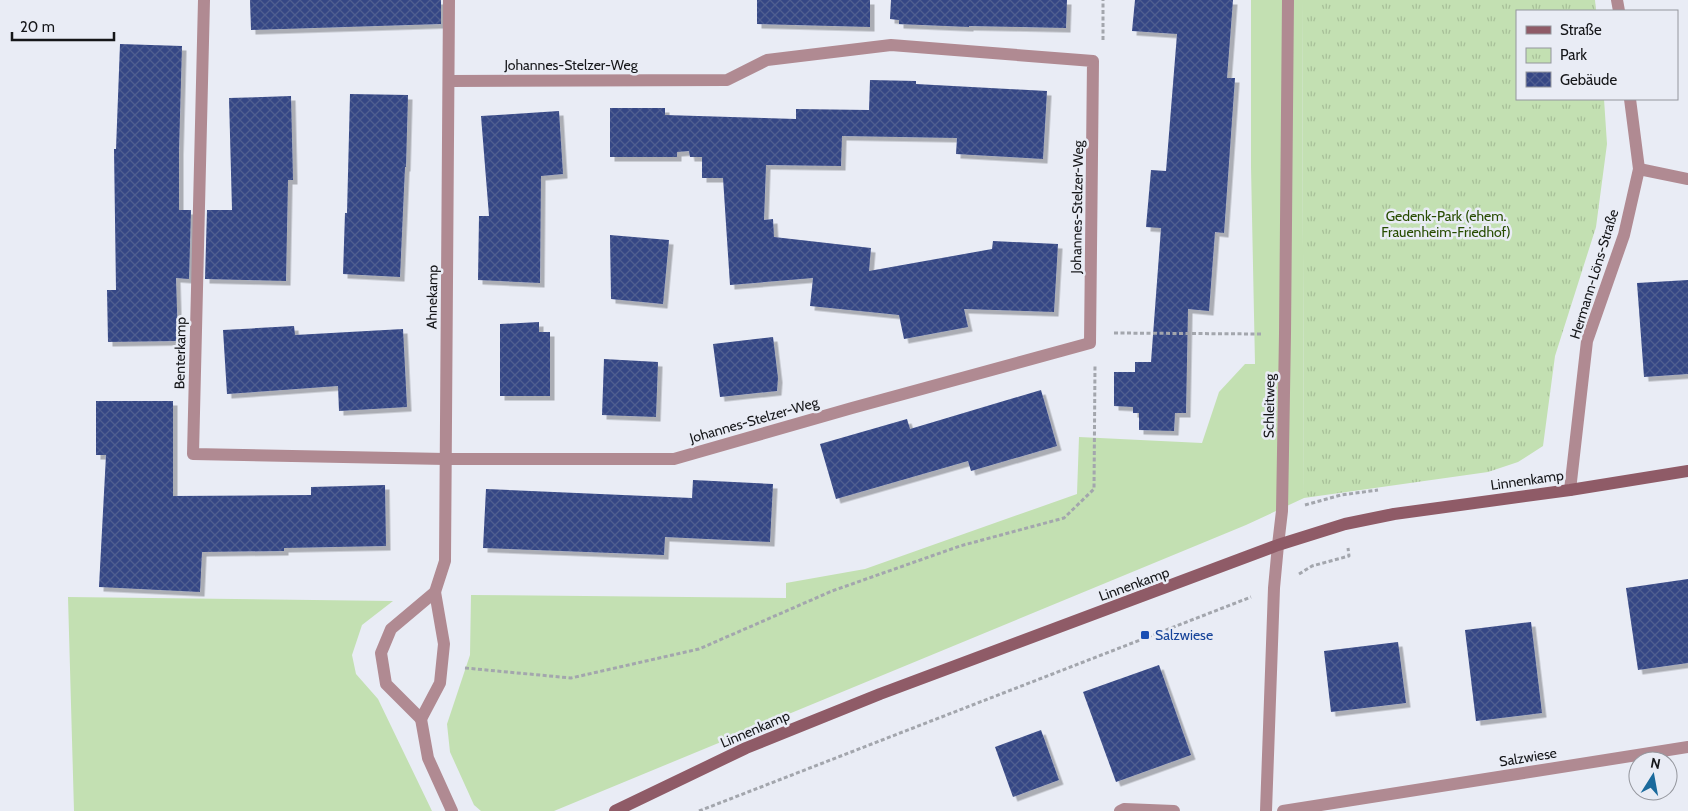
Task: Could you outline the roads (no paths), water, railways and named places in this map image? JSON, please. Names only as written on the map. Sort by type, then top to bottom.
[{"type":"main road","name":"Linnenkamp","points":[[615,811],[746,748],[880,694],[1278,545],[1345,524],[1394,514],[1570,490],[1688,471]]},
{"type":"street","name":"Benterkamp","points":[[204,0],[193,454],[445,459]]},
{"type":"street","name":"Ahnekamp","points":[[421,719],[440,683],[444,644],[435,592],[445,561],[449,0]]},
{"type":"street","name":"Schleitweg","points":[[1266,811],[1274,588],[1282,511],[1288,0]]},
{"type":"street","name":"Johannes-Stelzer-Weg","points":[[445,459],[674,459],[1090,338],[1093,60],[890,46],[767,60],[726,80],[449,81]]},
{"type":"street","name":"Hermann-Löns-Straße","points":[[1570,490],[1587,341],[1624,235],[1639,169],[1630,100]]},
{"type":"street","points":[[1639,169],[1688,179]]},
{"type":"street","points":[[435,592],[391,630],[381,653],[386,684],[421,719],[428,758],[452,811]]},
{"type":"street","name":"Salzwiese","points":[[1283,811],[1688,747]]},
{"type":"street","points":[[1120,811],[1174,811]]},
{"type":"place","name":"Salzwiese","points":[[1145,635]]},
{"type":"park label","name":"Gedenk-Park (ehem. Frauenheim-Friedhof)","points":[[1446,224]]}]
